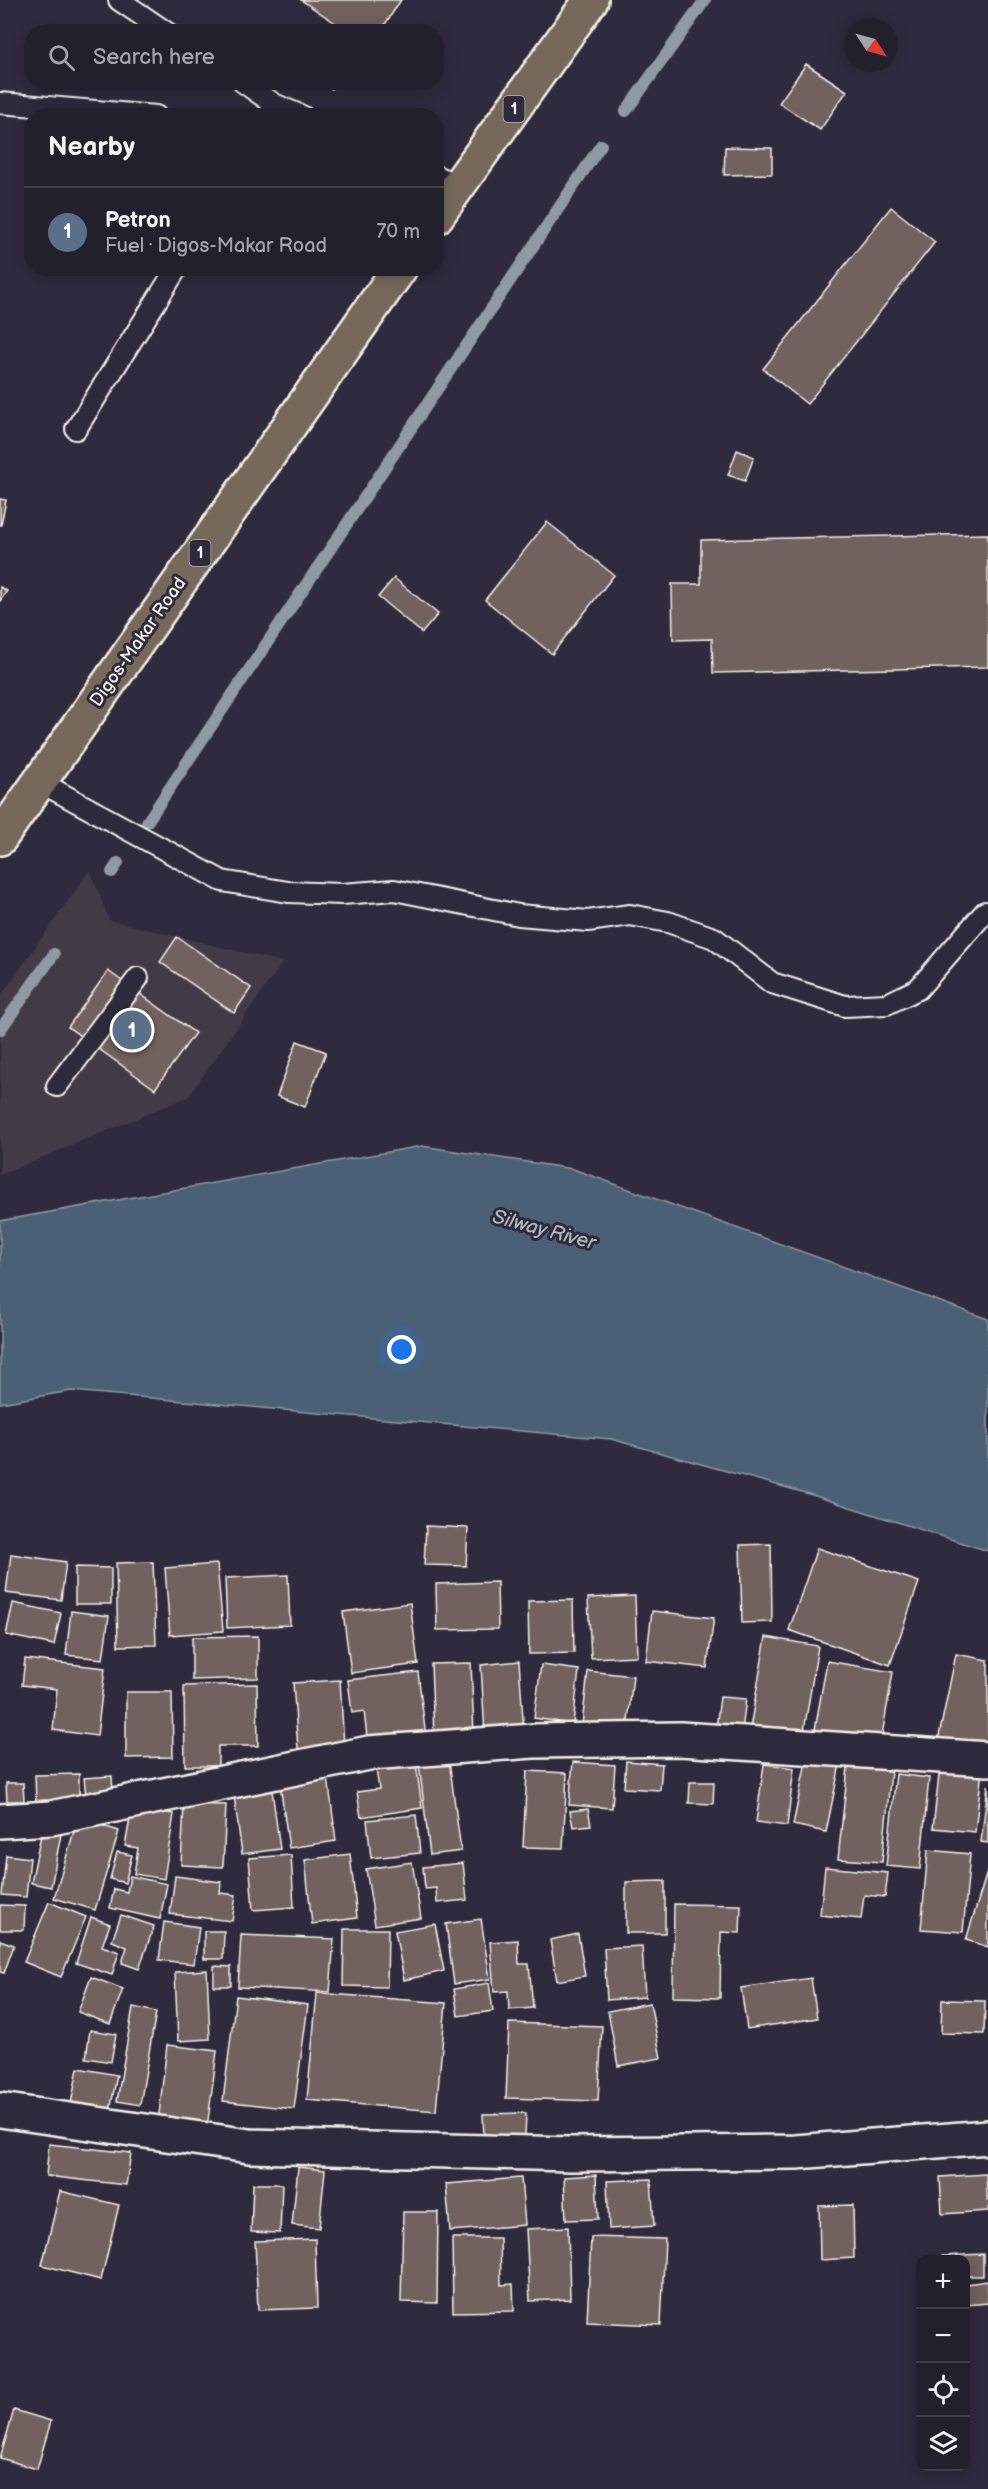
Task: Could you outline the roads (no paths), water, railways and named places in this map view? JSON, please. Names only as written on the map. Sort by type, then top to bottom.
[{"type":"main road","name":"1","points":[[448,181],[591,0]]},
{"type":"main road","name":"Digos-Makar Road","points":[[0,838],[394,276]]},
{"type":"street","points":[[0,1821],[51,1818],[369,1753],[533,1741],[680,1739],[988,1759]]},
{"type":"street","points":[[0,2110],[249,2146],[571,2154],[796,2152],[988,2137]]},
{"type":"lane","points":[[119,0],[154,24]]},
{"type":"lane","points":[[251,90],[270,108]]},
{"type":"lane","points":[[0,103],[60,108]]},
{"type":"lane","points":[[76,429],[172,276]]},
{"type":"lane","points":[[40,782],[222,881],[288,892],[342,894],[394,890],[508,913],[588,921],[630,915],[668,922],[714,938],[772,983],[845,1006],[887,1004],[918,989],[985,912]]},
{"type":"lane","points":[[57,1086],[138,978]]},
{"type":"water","name":"Silway River","points":[[422,1146],[573,1169],[988,1319],[988,1551],[809,1494],[611,1439],[71,1391],[0,1403],[0,1221]]},
{"type":"waterway","points":[[626,111],[705,0]]},
{"type":"waterway","points":[[147,822],[601,145]]},
{"type":"waterway","points":[[112,872],[118,863]]},
{"type":"waterway","points":[[0,1030],[54,954]]},
{"type":"place","name":"Petron","points":[[132,1030]]}]
